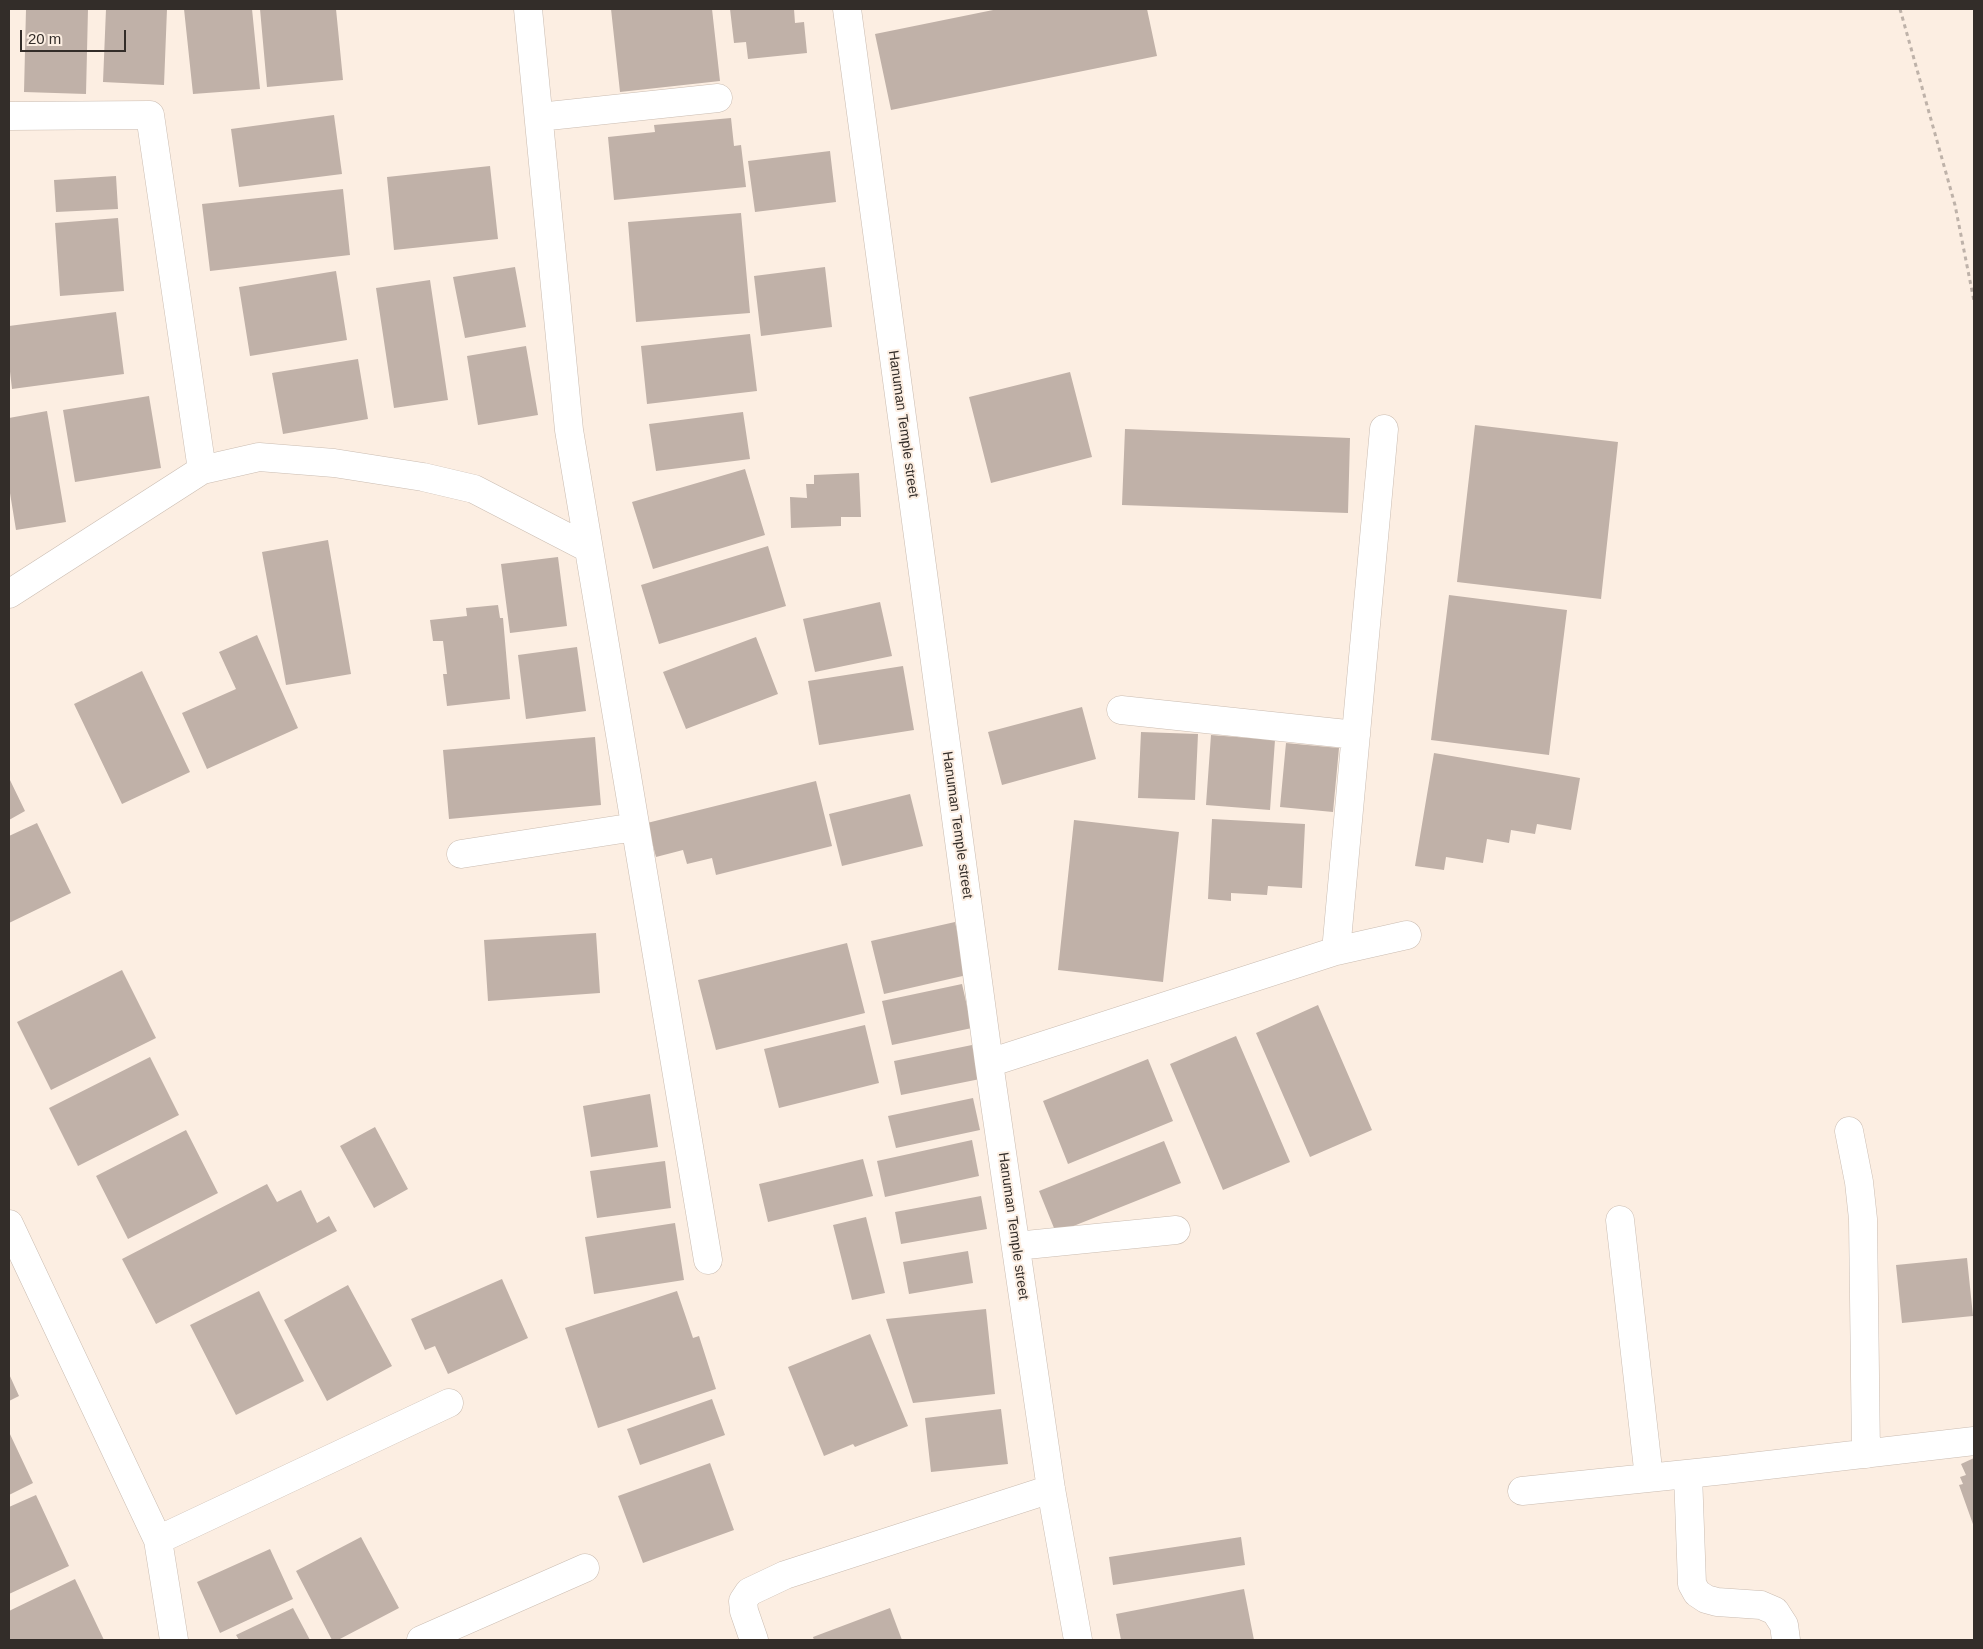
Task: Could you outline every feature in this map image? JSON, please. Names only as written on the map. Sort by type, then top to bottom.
[{"type":"street","points":[[528,9],[568,430],[708,1260]]},
{"type":"street","name":"Hanuman Temple street","points":[[847,9],[989,1063],[1051,1489],[1078,1640]]},
{"type":"street","points":[[538,117],[718,98]]},
{"type":"street","points":[[9,116],[150,114],[202,470]]},
{"type":"street","points":[[1336,951],[1384,429]]},
{"type":"street","points":[[9,594],[202,470],[259,457],[334,463],[423,477],[474,489],[588,548]]},
{"type":"street","points":[[1121,710],[1356,734]]},
{"type":"street","points":[[461,854],[634,827]]},
{"type":"street","points":[[989,1063],[1336,951],[1407,935]]},
{"type":"street","points":[[1849,1131],[1859,1182],[1862,1219],[1866,1454]]},
{"type":"street","points":[[1620,1220],[1649,1478]]},
{"type":"street","points":[[9,1224],[158,1540],[174,1640]]},
{"type":"street","points":[[1016,1246],[1176,1230]]},
{"type":"street","points":[[158,1540],[449,1403]]},
{"type":"street","points":[[1522,1491],[1974,1441]]},
{"type":"street","points":[[1688,1474],[1692,1584],[1697,1593],[1706,1599],[1717,1602],[1761,1605],[1775,1610],[1784,1625],[1786,1640]]},
{"type":"street","points":[[754,1640],[744,1612],[743,1601],[749,1592],[785,1575],[1051,1489]]},
{"type":"street","points":[[421,1640],[585,1568]]},
{"type":"path","points":[[1900,9],[1955,205],[1974,301]]},
{"type":"building","points":[[26,9],[88,9],[86,94],[24,92]]},
{"type":"building","points":[[106,9],[167,9],[164,85],[103,82]]},
{"type":"building","points":[[184,9],[252,9],[260,89],[193,94]]},
{"type":"building","points":[[260,9],[336,9],[343,80],[267,87]]},
{"type":"building","points":[[611,9],[712,9],[720,81],[620,92]]},
{"type":"building","points":[[730,9],[794,9],[795,23],[804,22],[807,53],[748,59],[746,42],[734,43]]},
{"type":"building","points":[[998,9],[1147,9],[1157,56],[891,110],[875,34]]},
{"type":"building","points":[[334,115],[342,174],[239,187],[231,129]]},
{"type":"building","points":[[731,118],[734,146],[741,145],[746,187],[614,200],[608,137],[655,132],[654,125]]},
{"type":"building","points":[[830,151],[836,202],[755,212],[748,161]]},
{"type":"building","points":[[490,166],[498,239],[394,250],[387,177]]},
{"type":"building","points":[[116,176],[118,209],[56,212],[54,180]]},
{"type":"building","points":[[343,189],[350,255],[210,271],[202,204]]},
{"type":"building","points":[[741,213],[750,313],[636,322],[628,222]]},
{"type":"building","points":[[118,218],[124,291],[60,296],[55,223]]},
{"type":"building","points":[[515,267],[526,327],[465,338],[453,277]]},
{"type":"building","points":[[825,267],[832,327],[761,336],[754,276]]},
{"type":"building","points":[[336,271],[347,340],[250,356],[239,287]]},
{"type":"building","points":[[430,280],[448,400],[394,408],[376,288]]},
{"type":"building","points":[[116,312],[124,374],[12,389],[9,363],[9,326]]},
{"type":"building","points":[[750,334],[757,391],[647,404],[641,346]]},
{"type":"building","points":[[526,346],[538,415],[478,425],[467,356]]},
{"type":"building","points":[[358,359],[368,419],[283,434],[272,373]]},
{"type":"building","points":[[1070,372],[1092,457],[991,483],[969,397]]},
{"type":"building","points":[[149,396],[161,468],[75,482],[63,410]]},
{"type":"building","points":[[47,411],[66,522],[16,530],[9,487],[9,418]]},
{"type":"building","points":[[743,412],[750,459],[656,471],[649,424]]},
{"type":"building","points":[[1475,425],[1618,442],[1601,599],[1457,582]]},
{"type":"building","points":[[1125,429],[1350,438],[1348,513],[1122,505]]},
{"type":"building","points":[[745,469],[765,535],[653,569],[632,502]]},
{"type":"building","points":[[859,473],[861,517],[841,517],[841,526],[791,528],[790,497],[807,498],[806,484],[814,484],[814,475]]},
{"type":"building","points":[[328,540],[351,674],[286,685],[262,552]]},
{"type":"building","points":[[768,546],[786,606],[659,644],[641,585]]},
{"type":"building","points":[[558,557],[567,626],[510,633],[501,564]]},
{"type":"building","points":[[1449,595],[1567,610],[1549,755],[1431,740]]},
{"type":"building","points":[[880,602],[892,656],[815,672],[803,619]]},
{"type":"building","points":[[498,605],[500,618],[503,618],[510,699],[447,706],[443,674],[447,674],[443,641],[433,641],[430,620],[467,616],[466,608]]},
{"type":"building","points":[[257,635],[298,728],[207,769],[182,713],[236,689],[219,652]]},
{"type":"building","points":[[756,637],[778,694],[686,729],[663,672]]},
{"type":"building","points":[[577,647],[586,711],[526,719],[518,655]]},
{"type":"building","points":[[903,666],[914,730],[819,745],[808,681]]},
{"type":"building","points":[[142,671],[190,772],[122,804],[74,704]]},
{"type":"building","points":[[1082,707],[1096,759],[1002,785],[988,732]]},
{"type":"building","points":[[1141,732],[1198,734],[1195,800],[1138,798]]},
{"type":"building","points":[[1211,735],[1275,740],[1270,810],[1206,805]]},
{"type":"building","points":[[595,737],[601,805],[449,819],[443,750]]},
{"type":"building","points":[[1286,743],[1339,748],[1333,812],[1280,807]]},
{"type":"building","points":[[1434,753],[1580,778],[1571,830],[1537,824],[1535,834],[1511,830],[1509,843],[1487,839],[1483,863],[1446,857],[1444,870],[1415,866]]},
{"type":"building","points":[[9,778],[25,811],[9,820]]},
{"type":"building","points":[[816,781],[832,846],[716,875],[712,858],[687,864],[683,850],[656,857],[647,823]]},
{"type":"building","points":[[910,794],[923,846],[842,866],[829,814]]},
{"type":"building","points":[[1212,819],[1305,824],[1302,888],[1268,886],[1267,895],[1231,893],[1231,901],[1208,899]]},
{"type":"building","points":[[1074,820],[1179,832],[1163,982],[1058,970]]},
{"type":"building","points":[[37,823],[71,893],[9,923],[9,836]]},
{"type":"building","points":[[955,922],[967,975],[884,994],[871,941]]},
{"type":"building","points":[[596,933],[600,993],[488,1001],[484,940]]},
{"type":"building","points":[[847,943],[865,1013],[716,1050],[698,980]]},
{"type":"building","points":[[122,970],[156,1038],[51,1090],[17,1022]]},
{"type":"building","points":[[962,984],[972,1028],[892,1045],[882,1001]]},
{"type":"building","points":[[1318,1005],[1372,1130],[1310,1157],[1256,1033]]},
{"type":"building","points":[[865,1025],[879,1083],[779,1108],[764,1049]]},
{"type":"building","points":[[1236,1036],[1290,1162],[1223,1190],[1170,1064]]},
{"type":"building","points":[[972,1045],[980,1079],[901,1095],[894,1061]]},
{"type":"building","points":[[150,1057],[179,1115],[78,1166],[49,1108]]},
{"type":"building","points":[[1148,1059],[1173,1121],[1068,1164],[1043,1101]]},
{"type":"building","points":[[650,1094],[658,1147],[591,1157],[583,1106]]},
{"type":"building","points":[[973,1098],[980,1130],[896,1148],[888,1116]]},
{"type":"building","points":[[375,1127],[408,1189],[374,1208],[340,1146]]},
{"type":"building","points":[[186,1130],[218,1193],[128,1239],[96,1176]]},
{"type":"building","points":[[972,1140],[979,1176],[885,1197],[877,1161]]},
{"type":"building","points":[[1164,1141],[1181,1183],[1056,1233],[1039,1191]]},
{"type":"building","points":[[863,1159],[873,1196],[768,1222],[759,1184]]},
{"type":"building","points":[[665,1161],[671,1208],[597,1218],[590,1171]]},
{"type":"building","points":[[267,1184],[277,1202],[301,1190],[317,1223],[329,1216],[337,1231],[156,1324],[122,1259]]},
{"type":"building","points":[[981,1196],[987,1229],[901,1244],[895,1212]]},
{"type":"building","points":[[866,1217],[885,1293],[852,1300],[833,1225]]},
{"type":"building","points":[[675,1223],[684,1280],[594,1294],[585,1237]]},
{"type":"building","points":[[968,1251],[973,1283],[909,1294],[903,1262]]},
{"type":"building","points":[[1967,1258],[1973,1316],[1902,1323],[1896,1265]]},
{"type":"building","points":[[502,1279],[528,1338],[448,1374],[435,1346],[425,1350],[411,1319]]},
{"type":"building","points":[[348,1285],[392,1366],[327,1401],[284,1320]]},
{"type":"building","points":[[259,1291],[304,1381],[236,1415],[190,1325]]},
{"type":"building","points":[[677,1291],[693,1338],[699,1336],[716,1389],[598,1428],[565,1328]]},
{"type":"building","points":[[986,1309],[995,1394],[913,1403],[886,1319]]},
{"type":"building","points":[[870,1334],[908,1426],[855,1447],[853,1444],[824,1456],[788,1367]]},
{"type":"building","points":[[9,1374],[19,1396],[9,1401]]},
{"type":"building","points":[[712,1399],[725,1435],[640,1465],[627,1429]]},
{"type":"building","points":[[1001,1409],[1008,1464],[931,1472],[925,1418]]},
{"type":"building","points":[[9,1432],[33,1483],[9,1495]]},
{"type":"building","points":[[1974,1458],[1974,1527],[1959,1485],[1963,1484],[1960,1477],[1966,1475],[1961,1464]]},
{"type":"building","points":[[710,1463],[734,1530],[643,1563],[618,1496]]},
{"type":"building","points":[[36,1495],[69,1566],[9,1594],[9,1507]]},
{"type":"building","points":[[361,1537],[399,1608],[338,1640],[332,1640],[296,1571]]},
{"type":"building","points":[[1241,1537],[1245,1565],[1113,1585],[1109,1557]]},
{"type":"building","points":[[270,1549],[293,1599],[220,1633],[197,1582]]},
{"type":"building","points":[[75,1579],[104,1640],[10,1640],[9,1611]]},
{"type":"building","points":[[1244,1589],[1254,1640],[1121,1640],[1116,1614]]},
{"type":"building","points":[[293,1608],[310,1640],[239,1640],[236,1635]]},
{"type":"building","points":[[890,1608],[902,1640],[814,1640],[813,1637]]}]
